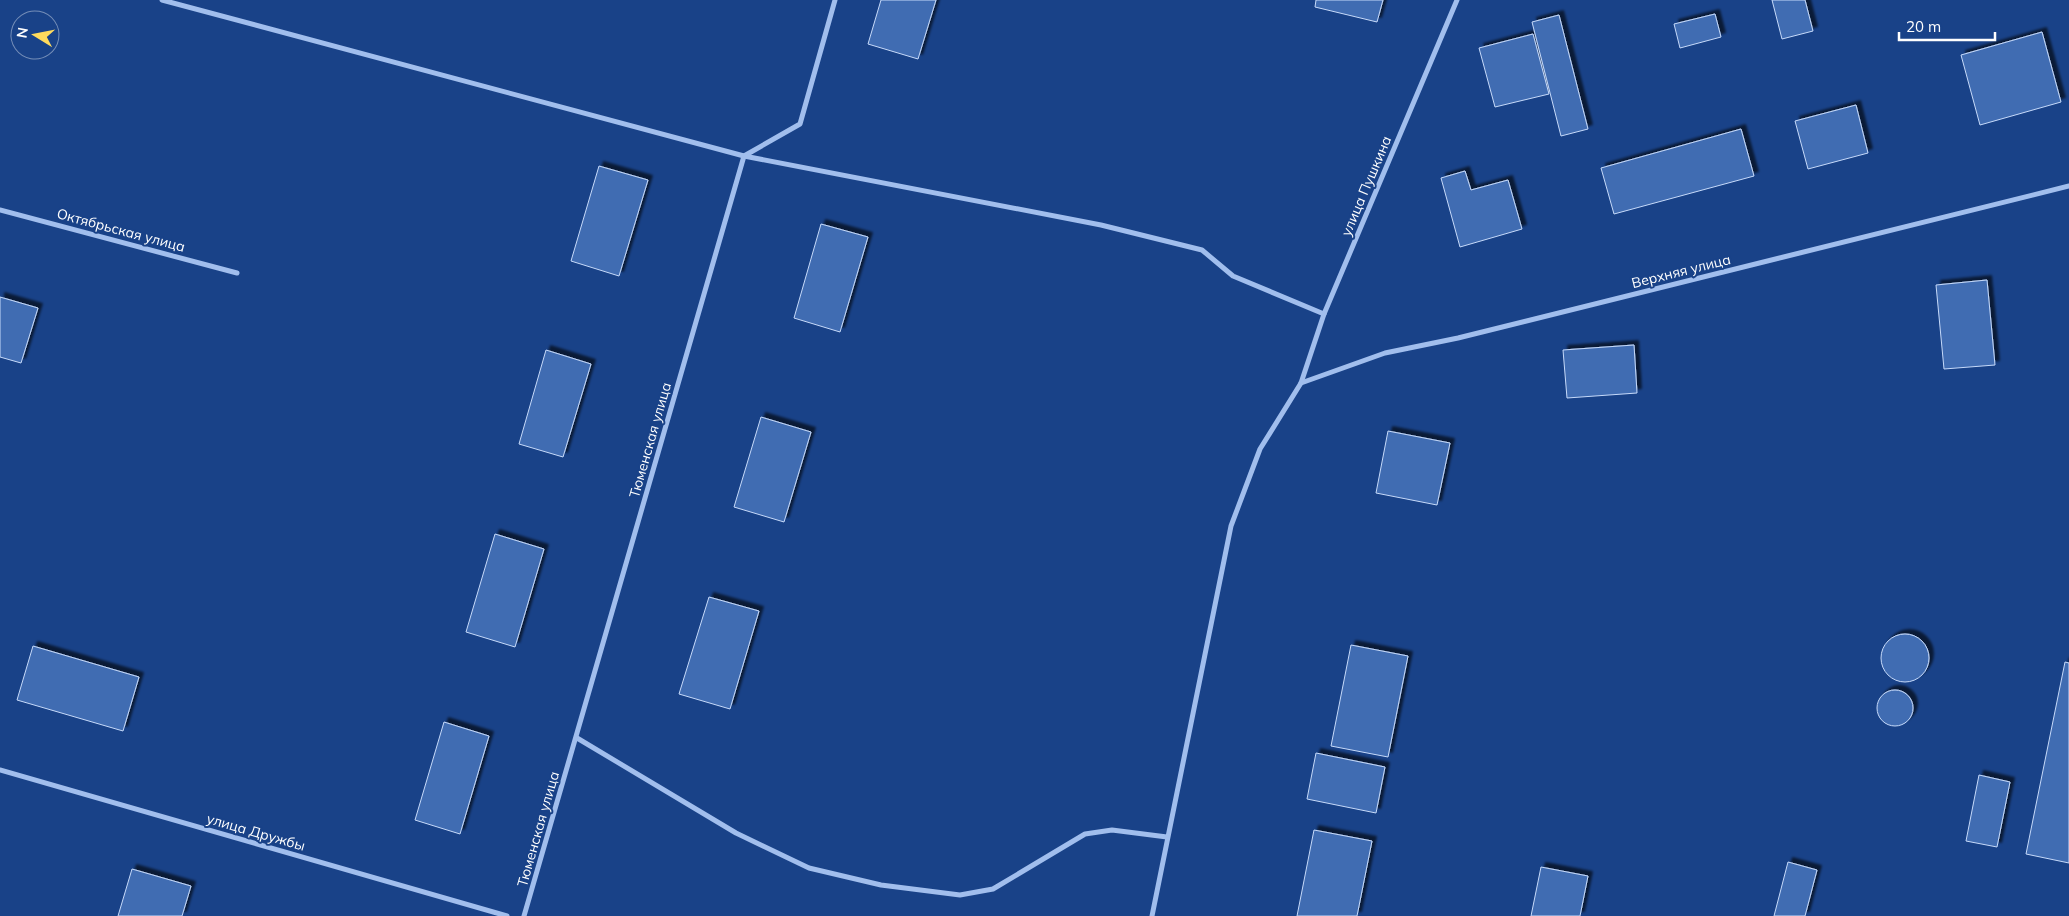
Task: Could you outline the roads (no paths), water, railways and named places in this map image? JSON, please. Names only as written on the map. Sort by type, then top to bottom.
[{"type":"street","points":[[162,0],[744,156],[1102,225],[1202,250],[1233,276],[1324,314]]},
{"type":"street","points":[[744,156],[800,124],[835,0]]},
{"type":"street","name":"улица Пушкина","points":[[1152,916],[1231,526],[1260,448],[1301,383],[1324,314],[1457,0]]},
{"type":"street","name":"Тюменская улица","points":[[524,916],[744,156]]},
{"type":"street","name":"Верхняя улица","points":[[1301,383],[1385,353],[1468,336],[2069,186]]},
{"type":"street","name":"Октябрьская улица","points":[[0,210],[237,273]]},
{"type":"street","points":[[577,738],[736,833],[809,868],[881,885],[960,895],[992,889],[1085,834],[1112,830],[1167,837]]},
{"type":"street","name":"улица Дружбы","points":[[0,770],[507,916]]}]
